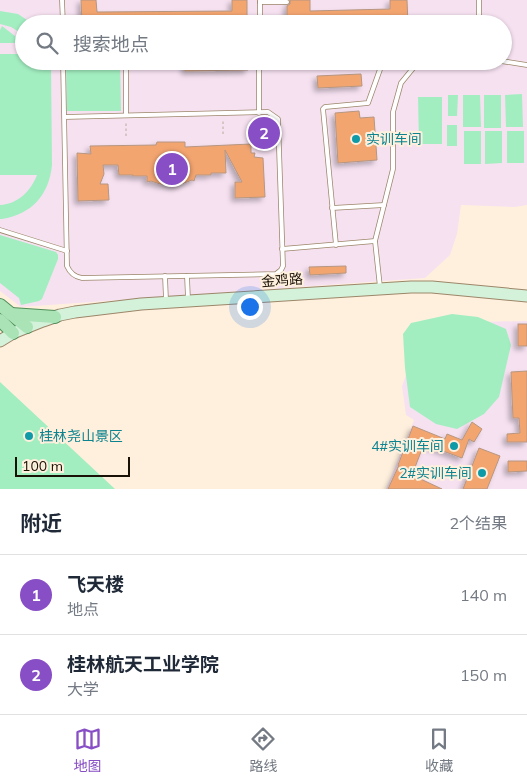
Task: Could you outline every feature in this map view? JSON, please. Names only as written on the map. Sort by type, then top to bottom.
[{"type":"main road","name":"金鸡路","points":[[0,341],[27,327],[75,312],[166,303],[432,287],[527,296]]},
{"type":"main road","points":[[0,305],[14,333]]},
{"type":"main road","points":[[5,317],[55,317]]},
{"type":"main road","points":[[5,317],[27,327]]},
{"type":"lane","points":[[62,0],[63,15]]},
{"type":"lane","points":[[479,0],[479,15]]},
{"type":"lane","points":[[260,15],[260,1],[287,2]]},
{"type":"lane","points":[[512,63],[527,65]]},
{"type":"lane","points":[[63,70],[64,117],[67,251],[68,269],[73,274],[79,278],[276,274],[282,268],[278,119],[268,112],[64,117]]},
{"type":"lane","points":[[126,70],[126,115]]},
{"type":"lane","points":[[259,70],[259,112]]},
{"type":"lane","points":[[336,245],[323,109],[325,107],[368,103],[380,70]]},
{"type":"lane","points":[[381,289],[375,241],[394,169],[392,118],[398,88],[411,70]]},
{"type":"lane","points":[[332,208],[384,205]]},
{"type":"lane","points":[[0,230],[67,251]]},
{"type":"lane","points":[[282,249],[375,241]]},
{"type":"lane","points":[[176,271],[176,276]]},
{"type":"lane","points":[[165,276],[166,303]]},
{"type":"lane","points":[[187,276],[188,302]]},
{"type":"path","points":[[223,113],[223,134]]},
{"type":"path","points":[[126,115],[126,136]]},
{"type":"shaded area","points":[[0,0],[527,0],[527,205],[515,207],[461,205],[457,234],[450,255],[425,278],[21,307],[0,291]]},
{"type":"shaded area","points":[[527,321],[527,489],[386,489],[414,420],[406,415],[402,386],[415,351],[478,322]]},
{"type":"green space","points":[[0,11],[20,15],[15,15],[15,29],[0,24]]},
{"type":"green space","points":[[2,26],[15,36],[15,43],[0,43],[0,30]]},
{"type":"green space","points":[[0,54],[15,54],[15,70],[51,70],[52,165],[47,185],[37,201],[22,213],[2,219],[0,219],[0,205],[13,202],[23,196],[37,175],[0,175]]},
{"type":"green space","points":[[66,70],[120,70],[121,111],[67,111]]},
{"type":"green space","points":[[522,94],[523,127],[506,127],[505,95]]},
{"type":"green space","points":[[448,95],[458,95],[457,116],[448,116]]},
{"type":"green space","points":[[463,95],[480,95],[481,127],[463,127]]},
{"type":"green space","points":[[484,95],[501,95],[501,128],[484,128]]},
{"type":"green space","points":[[418,97],[442,97],[442,144],[419,144]]},
{"type":"green space","points":[[447,125],[457,125],[457,146],[447,146]]},
{"type":"green space","points":[[464,131],[481,131],[481,164],[464,164]]},
{"type":"green space","points":[[485,131],[502,131],[502,163],[485,164]]},
{"type":"green space","points":[[507,131],[524,131],[524,163],[507,163]]},
{"type":"green space","points":[[0,235],[56,252],[58,255],[42,299],[39,301],[21,305],[19,298],[0,283]]},
{"type":"green space","points":[[452,314],[478,317],[506,329],[511,345],[499,397],[484,414],[457,429],[436,424],[410,407],[403,334],[411,323]]},
{"type":"green space","name":"桂林尧山景区","points":[[0,382],[115,489],[0,489]]},
{"type":"building","points":[[81,0],[96,0],[97,12],[232,11],[232,0],[247,0],[247,15],[82,15]]},
{"type":"building","points":[[290,0],[310,0],[310,11],[390,9],[390,0],[407,0],[408,15],[287,15],[287,6],[290,4]]},
{"type":"building","points":[[185,70],[248,70],[185,71]]},
{"type":"building","points":[[361,74],[362,86],[318,88],[317,76]]},
{"type":"building","name":"实训车间","points":[[359,111],[360,118],[374,117],[377,160],[338,163],[335,113]]},
{"type":"building","points":[[157,142],[185,142],[185,147],[251,144],[251,153],[255,153],[254,157],[263,158],[265,197],[235,198],[235,182],[242,182],[225,150],[226,173],[196,175],[194,181],[176,186],[151,181],[147,182],[147,176],[119,175],[118,165],[103,165],[104,174],[100,184],[108,184],[109,200],[78,201],[77,153],[91,154],[90,146],[156,145]]},
{"type":"building","points":[[346,266],[346,273],[310,275],[309,267]]},
{"type":"building","points":[[518,324],[527,324],[527,346],[518,346]]},
{"type":"building","points":[[527,371],[527,442],[507,442],[507,434],[520,433],[519,418],[513,418],[511,372]]},
{"type":"building","points":[[472,422],[482,429],[474,442],[469,439],[462,458],[424,444],[412,475],[442,489],[388,489],[413,426],[445,439],[447,434],[462,440]]},
{"type":"building","name":"2#实训车间","points":[[479,448],[500,456],[487,489],[463,489]]},
{"type":"building","points":[[508,461],[527,461],[527,471],[508,472]]},
{"type":"place","name":"桂林航天工业学院","points":[[264,133]]},
{"type":"place","name":"实训车间","points":[[356,139]]},
{"type":"place","name":"飞天楼","points":[[172,169]]},
{"type":"place","name":"桂林尧山景区","points":[[29,436]]},
{"type":"place","name":"4#实训车间","points":[[454,446]]},
{"type":"place","name":"2#实训车间","points":[[482,473]]}]
